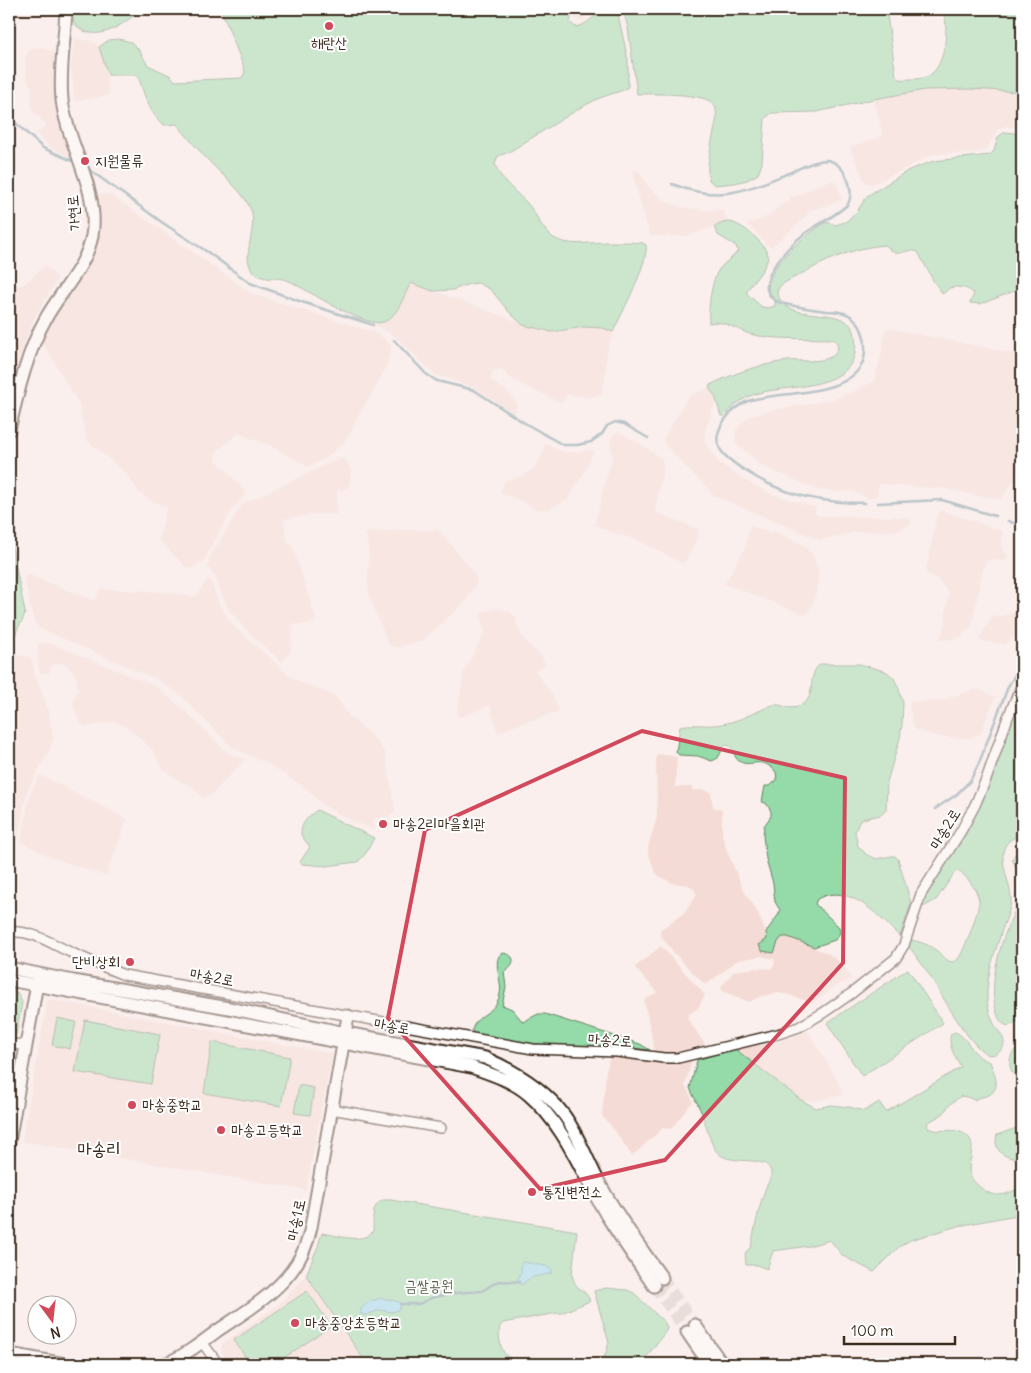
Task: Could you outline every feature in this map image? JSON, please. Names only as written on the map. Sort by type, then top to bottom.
[{"type":"street","name":"가현로","points":[[9,430],[19,388],[45,318],[81,264],[92,236],[91,202],[77,151],[67,124],[62,100],[66,9]]},
{"type":"street","name":"마송2로","points":[[9,932],[25,932],[35,935],[86,960],[124,975],[348,1016],[533,1049],[617,1052],[664,1058],[694,1055],[799,1027],[824,1013],[896,958],[904,945],[921,894],[961,831],[975,805],[1022,684]]},
{"type":"street","name":"마송로","points":[[9,968],[229,1008],[344,1038],[471,1067],[502,1078],[528,1094],[552,1119],[608,1216],[658,1282]]},
{"type":"street","points":[[9,1142],[38,973]]},
{"type":"street","name":"마송로","points":[[9,980],[344,1038]]},
{"type":"street","name":"마송1로","points":[[165,1364],[202,1342],[266,1297],[286,1280],[297,1266],[309,1238],[348,1016]]},
{"type":"street","points":[[9,1043],[26,1046]]},
{"type":"street","points":[[331,1109],[440,1128]]},
{"type":"street","points":[[709,1364],[691,1329],[722,1364]]},
{"type":"street","points":[[202,1342],[218,1364]]},
{"type":"street","points":[[9,1354],[64,1364]]},
{"type":"highlighted area","points":[[642,731],[845,778],[843,963],[665,1160],[540,1189],[388,1018],[425,830]]},
{"type":"shaded area","points":[[574,9],[593,9],[580,21],[576,19]]},
{"type":"shaded area","points":[[75,38],[93,42],[99,47],[104,63],[109,95],[75,101],[71,66]]},
{"type":"shaded area","points":[[41,47],[60,55],[73,155],[71,157],[51,148],[37,134],[47,125],[32,110],[32,88],[27,78],[25,60],[29,50]]},
{"type":"shaded area","points":[[969,89],[1022,92],[1022,131],[1014,127],[1005,126],[997,130],[984,151],[933,154],[873,184],[867,183],[864,180],[850,147],[883,136],[874,99],[925,90]]},
{"type":"shaded area","points":[[634,170],[640,172],[648,187],[667,202],[685,208],[722,210],[728,222],[686,236],[650,236],[636,186]]},
{"type":"shaded area","points":[[831,180],[836,182],[842,200],[811,210],[771,247],[768,247],[755,231],[746,224],[765,218],[779,206],[790,201],[790,197],[800,195],[813,187]]},
{"type":"shaded area","points":[[105,194],[112,196],[254,295],[373,332],[392,346],[386,367],[356,419],[351,432],[343,443],[324,459],[308,466],[269,445],[238,433],[215,454],[216,460],[245,493],[232,509],[204,560],[192,568],[187,568],[159,540],[167,507],[150,500],[139,492],[125,472],[87,440],[79,404],[42,341],[45,331],[80,277],[96,196]]},
{"type":"shaded area","points":[[45,266],[58,278],[33,320],[9,389],[9,289],[24,284]]},
{"type":"shaded area","points":[[411,283],[546,332],[593,327],[613,332],[607,351],[605,378],[601,395],[588,397],[566,394],[563,402],[557,401],[511,378],[501,369],[493,370],[490,380],[507,392],[516,402],[514,414],[475,388],[434,374],[395,336],[375,324],[382,323]]},
{"type":"shaded area","points":[[886,328],[1022,355],[1022,463],[1001,499],[948,489],[879,484],[877,497],[867,498],[852,491],[840,492],[816,489],[760,465],[737,444],[735,440],[736,431],[750,416],[831,400],[853,392],[874,381],[881,357]]},
{"type":"shaded area","points":[[709,388],[716,400],[705,430],[704,439],[717,461],[741,478],[770,494],[816,508],[815,514],[820,516],[905,517],[910,519],[911,523],[899,530],[856,532],[820,540],[715,496],[666,446],[663,440],[687,399]]},
{"type":"shaded area","points":[[619,432],[662,459],[663,468],[655,508],[657,513],[698,529],[698,536],[685,562],[680,562],[638,540],[595,525],[612,461],[611,439],[613,435]]},
{"type":"shaded area","points":[[545,443],[568,453],[594,450],[586,469],[567,500],[548,509],[535,509],[518,499],[502,494],[501,490],[505,481],[523,476],[534,469],[543,454]]},
{"type":"shaded area","points":[[339,459],[343,459],[351,470],[349,486],[337,490],[336,514],[314,514],[283,519],[288,545],[292,545],[316,619],[315,622],[306,624],[293,624],[291,648],[289,654],[282,662],[246,630],[228,608],[217,580],[208,567],[209,559],[239,509],[245,503]]},
{"type":"shaded area","points":[[940,510],[1002,531],[1001,549],[1008,556],[1002,561],[990,559],[985,563],[972,625],[960,637],[943,640],[940,639],[946,622],[949,593],[939,581],[926,572],[936,520]]},
{"type":"shaded area","points":[[750,526],[771,534],[773,531],[805,546],[812,554],[818,569],[818,586],[811,607],[806,615],[723,583],[745,549]]},
{"type":"shaded area","points":[[436,530],[440,532],[470,568],[476,578],[476,584],[464,603],[424,639],[398,647],[388,643],[370,598],[368,584],[369,555],[366,533]]},
{"type":"shaded area","points":[[29,575],[95,601],[101,589],[164,592],[196,597],[208,578],[219,605],[240,632],[291,677],[335,696],[348,715],[377,741],[385,753],[395,812],[389,816],[374,819],[375,827],[373,830],[335,812],[325,806],[307,789],[287,776],[268,764],[231,746],[180,695],[161,681],[39,628],[36,625],[31,610],[24,576]]},
{"type":"shaded area","points":[[497,609],[510,612],[516,617],[521,635],[542,657],[545,665],[535,671],[553,696],[559,711],[498,733],[490,705],[461,717],[457,716],[464,672],[485,633],[481,616],[482,612]]},
{"type":"shaded area","points":[[1022,611],[1022,629],[1008,642],[1005,644],[980,641],[993,615],[999,617]]},
{"type":"shaded area","points":[[39,644],[52,644],[155,686],[185,711],[223,749],[232,755],[245,759],[211,795],[203,798],[193,787],[163,769],[153,750],[130,729],[114,721],[86,727],[79,722],[73,703],[78,689],[76,676],[66,664],[62,663],[51,665],[49,673],[41,673],[39,671],[38,648]]},
{"type":"shaded area","points":[[9,654],[28,657],[32,660],[34,672],[49,712],[53,738],[50,750],[27,790],[17,841],[9,857]]},
{"type":"shaded area","points":[[973,690],[980,690],[995,697],[980,734],[970,738],[951,738],[932,735],[917,730],[914,727],[910,709],[912,702],[941,701]]},
{"type":"shaded area","points":[[658,754],[677,757],[675,787],[692,787],[692,790],[711,792],[713,807],[722,810],[722,835],[727,851],[743,889],[758,913],[768,938],[759,945],[761,949],[774,953],[779,939],[781,937],[788,937],[829,954],[843,965],[852,979],[836,986],[813,1003],[777,993],[761,996],[749,1002],[722,991],[721,987],[734,971],[755,968],[771,969],[775,964],[774,959],[761,956],[738,960],[707,984],[704,984],[675,954],[660,935],[660,930],[685,912],[697,895],[693,888],[688,885],[672,883],[659,876],[648,853],[657,817],[656,756]]},
{"type":"shaded area","points":[[40,775],[127,819],[106,876],[46,855],[21,842],[30,794]]},
{"type":"shaded area","points":[[661,946],[705,995],[698,1008],[689,1014],[687,1018],[704,1043],[703,1046],[673,1053],[655,1051],[644,1001],[658,992],[635,967]]},
{"type":"shaded area","points":[[48,999],[332,1054],[306,1190],[22,1141]]},
{"type":"shaded area","points":[[808,1031],[837,1080],[842,1095],[815,1101],[801,1100],[735,1049],[771,1044]]},
{"type":"shaded area","points":[[610,1056],[670,1062],[692,1060],[685,1085],[693,1101],[671,1129],[663,1128],[632,1156],[613,1128],[602,1116],[606,1071]]},
{"type":"shaded area","name":"마송중앙초등학교","points":[[306,1275],[367,1364],[230,1364],[222,1352],[222,1344],[282,1302]]},
{"type":"green space","points":[[72,9],[142,9],[115,28],[100,33],[92,33],[84,31],[76,25]]},
{"type":"green space","points":[[221,9],[573,9],[570,22],[575,27],[586,23],[600,12],[611,9],[617,10],[628,60],[628,86],[626,89],[597,99],[580,108],[509,152],[498,156],[495,163],[503,179],[529,206],[547,233],[557,240],[571,243],[625,242],[643,243],[646,245],[646,253],[639,276],[613,332],[603,328],[584,327],[552,332],[523,325],[491,290],[478,283],[453,290],[433,291],[411,283],[393,316],[383,322],[376,323],[354,316],[287,280],[266,278],[255,273],[249,264],[248,257],[253,217],[243,196],[200,152],[177,124],[164,125],[154,115],[138,76],[108,75],[99,47],[109,40],[119,39],[131,42],[148,65],[171,76],[175,81],[242,78],[245,72],[244,68]]},
{"type":"green space","points":[[623,9],[860,9],[866,12],[871,9],[886,9],[896,76],[899,79],[903,79],[928,76],[940,62],[946,34],[943,9],[1022,9],[1022,92],[969,89],[925,90],[817,112],[772,113],[765,118],[762,163],[758,174],[747,180],[715,185],[709,180],[708,170],[716,119],[715,106],[711,101],[692,96],[637,94],[628,28]]},
{"type":"green space","points":[[1005,132],[1014,133],[1022,137],[1022,288],[986,302],[979,304],[970,303],[974,294],[966,288],[949,288],[943,294],[934,282],[918,252],[898,253],[890,250],[886,245],[859,249],[833,258],[784,283],[777,292],[782,303],[791,309],[827,315],[848,322],[854,331],[856,342],[855,353],[850,365],[840,374],[828,380],[755,394],[741,401],[724,416],[721,416],[715,396],[709,388],[710,385],[738,373],[768,364],[826,359],[836,353],[838,345],[833,339],[763,337],[726,324],[709,323],[714,279],[720,268],[738,251],[736,246],[718,235],[714,227],[725,222],[734,223],[753,235],[764,247],[767,252],[767,261],[747,291],[747,294],[762,307],[775,306],[775,301],[768,289],[770,279],[782,259],[808,234],[826,222],[836,225],[847,221],[858,210],[867,196],[909,170],[934,161],[990,155],[994,151],[998,137]]},
{"type":"green space","points":[[9,533],[25,612],[16,634],[9,638]]},
{"type":"green space","points":[[821,664],[859,664],[881,670],[893,677],[898,686],[903,703],[902,725],[887,782],[886,810],[881,815],[862,819],[855,832],[858,846],[867,855],[877,859],[895,856],[898,859],[911,903],[900,937],[863,904],[841,895],[829,895],[817,899],[815,904],[839,927],[840,933],[835,940],[814,947],[788,937],[782,937],[774,953],[762,951],[759,945],[767,939],[766,932],[780,910],[775,902],[763,836],[764,826],[771,816],[771,811],[766,803],[762,802],[765,786],[770,786],[777,780],[776,772],[765,764],[747,764],[739,761],[728,745],[724,746],[718,758],[712,761],[698,756],[679,755],[676,752],[680,726],[727,723],[773,705],[790,708],[798,707],[810,696],[814,673]]},
{"type":"green space","points":[[1022,693],[1022,880],[1012,859],[1020,847],[1021,838],[1018,836],[1009,841],[1004,847],[1004,864],[1011,901],[992,962],[987,989],[989,1012],[1003,1038],[1004,1044],[999,1052],[989,1055],[981,1050],[965,1032],[908,945],[910,940],[926,944],[951,962],[958,959],[964,948],[979,900],[974,888],[960,871],[955,872],[936,900],[923,907],[920,905],[974,801]]},
{"type":"green space","points":[[317,810],[374,838],[366,853],[358,862],[326,866],[302,864],[300,862],[310,847],[301,835],[302,827]]},
{"type":"green space","points":[[1022,897],[1022,1019],[1009,1026],[1000,1020],[994,1000],[995,970],[1004,938]]},
{"type":"green space","points":[[502,953],[512,958],[513,964],[504,972],[506,987],[502,1005],[512,1009],[523,1022],[538,1014],[545,1014],[640,1044],[650,1050],[534,1044],[483,1037],[473,1033],[474,1024],[498,1001],[500,989],[497,961]]},
{"type":"green space","points":[[908,969],[943,1023],[862,1076],[827,1023]]},
{"type":"green space","points":[[9,989],[18,993],[22,1003],[16,1035],[10,1039]]},
{"type":"green space","points":[[57,1018],[76,1022],[70,1049],[52,1045]]},
{"type":"green space","points":[[85,1020],[160,1034],[151,1084],[75,1072]]},
{"type":"green space","points":[[955,1032],[964,1039],[978,1056],[990,1062],[996,1080],[995,1088],[989,1095],[974,1100],[961,1096],[949,1105],[943,1114],[927,1123],[928,1128],[932,1130],[961,1132],[970,1139],[972,1148],[970,1175],[985,1191],[990,1194],[1001,1195],[1012,1192],[1022,1186],[1022,1214],[958,1226],[910,1240],[899,1247],[874,1272],[843,1256],[830,1240],[809,1246],[773,1251],[767,1269],[757,1265],[746,1265],[745,1253],[751,1247],[759,1209],[771,1171],[761,1162],[729,1159],[722,1156],[714,1148],[690,1088],[697,1060],[735,1049],[801,1100],[816,1108],[831,1105],[864,1111],[879,1102],[886,1112],[961,1067],[950,1043],[951,1034]]},
{"type":"green space","points":[[212,1042],[290,1057],[281,1106],[204,1093]]},
{"type":"green space","points":[[1022,1045],[1022,1081],[1013,1073],[1010,1064],[1012,1054]]},
{"type":"green space","points":[[299,1085],[314,1088],[310,1115],[294,1113]]},
{"type":"green space","points":[[1022,1126],[1022,1158],[1011,1158],[1002,1154],[997,1146],[997,1135]]},
{"type":"green space","name":"금쌀공원","points":[[383,1200],[577,1231],[573,1280],[586,1293],[590,1301],[561,1313],[503,1323],[500,1326],[500,1340],[504,1353],[511,1359],[531,1364],[367,1364],[306,1275],[322,1233],[349,1238],[362,1238],[368,1235],[373,1231],[374,1209]]},
{"type":"green space","points":[[606,1288],[627,1290],[634,1293],[665,1323],[666,1331],[641,1364],[590,1364],[604,1358],[609,1343],[594,1291]]},
{"type":"green space","points":[[307,1291],[331,1326],[275,1364],[250,1364],[234,1340]]},
{"type":"water","points":[[523,1262],[546,1266],[552,1270],[552,1273],[533,1277],[523,1284],[519,1284],[517,1280],[521,1273],[521,1264]]},
{"type":"water","points":[[382,1298],[399,1302],[401,1305],[398,1310],[392,1312],[380,1310],[366,1315],[360,1314],[365,1305]]},
{"type":"waterway","points":[[9,117],[43,148],[75,162]]},
{"type":"waterway","points":[[672,184],[689,190],[718,194],[758,185],[811,163],[825,160],[832,161],[843,170],[849,184],[850,198],[848,204],[803,235],[788,249],[773,269],[768,279],[767,289],[771,297],[781,303],[809,309],[840,312],[853,318],[859,325],[864,338],[865,347],[862,364],[852,376],[838,384],[800,393],[762,398],[742,404],[724,420],[720,427],[718,442],[720,449],[733,463],[763,481],[790,493],[819,500],[865,503]]},
{"type":"waterway","points":[[87,168],[250,283],[373,325]]},
{"type":"waterway","points":[[394,340],[426,374],[437,381],[474,390],[563,445],[591,442],[602,434],[607,426],[615,422],[624,424],[648,438]]},
{"type":"waterway","points":[[878,503],[942,500],[995,516]]},
{"type":"waterway","points":[[1008,521],[1022,526]]},
{"type":"waterway","points":[[935,809],[956,795],[970,781],[979,763],[1008,687],[1022,662]]},
{"type":"waterway","points":[[400,1304],[419,1304],[431,1298],[455,1293],[482,1291],[498,1281],[519,1282]]},
{"type":"tunnel","points":[[662,1278],[695,1325]]},
{"type":"tunnel","points":[[654,1286],[687,1332]]},
{"type":"place","name":"해란산","points":[[329,26]]},
{"type":"place","name":"지원물류","points":[[85,161]]},
{"type":"place","name":"마송2리마을회관","points":[[383,824]]},
{"type":"place","name":"단비상회","points":[[130,962]]},
{"type":"place","name":"마송중학교","points":[[132,1105]]},
{"type":"place","name":"마송고등학교","points":[[221,1130]]},
{"type":"place","name":"통진변전소","points":[[532,1192]]},
{"type":"place","name":"마송중앙초등학교","points":[[295,1323]]},
{"type":"district","name":"마송리","points":[[99,1149]]}]
